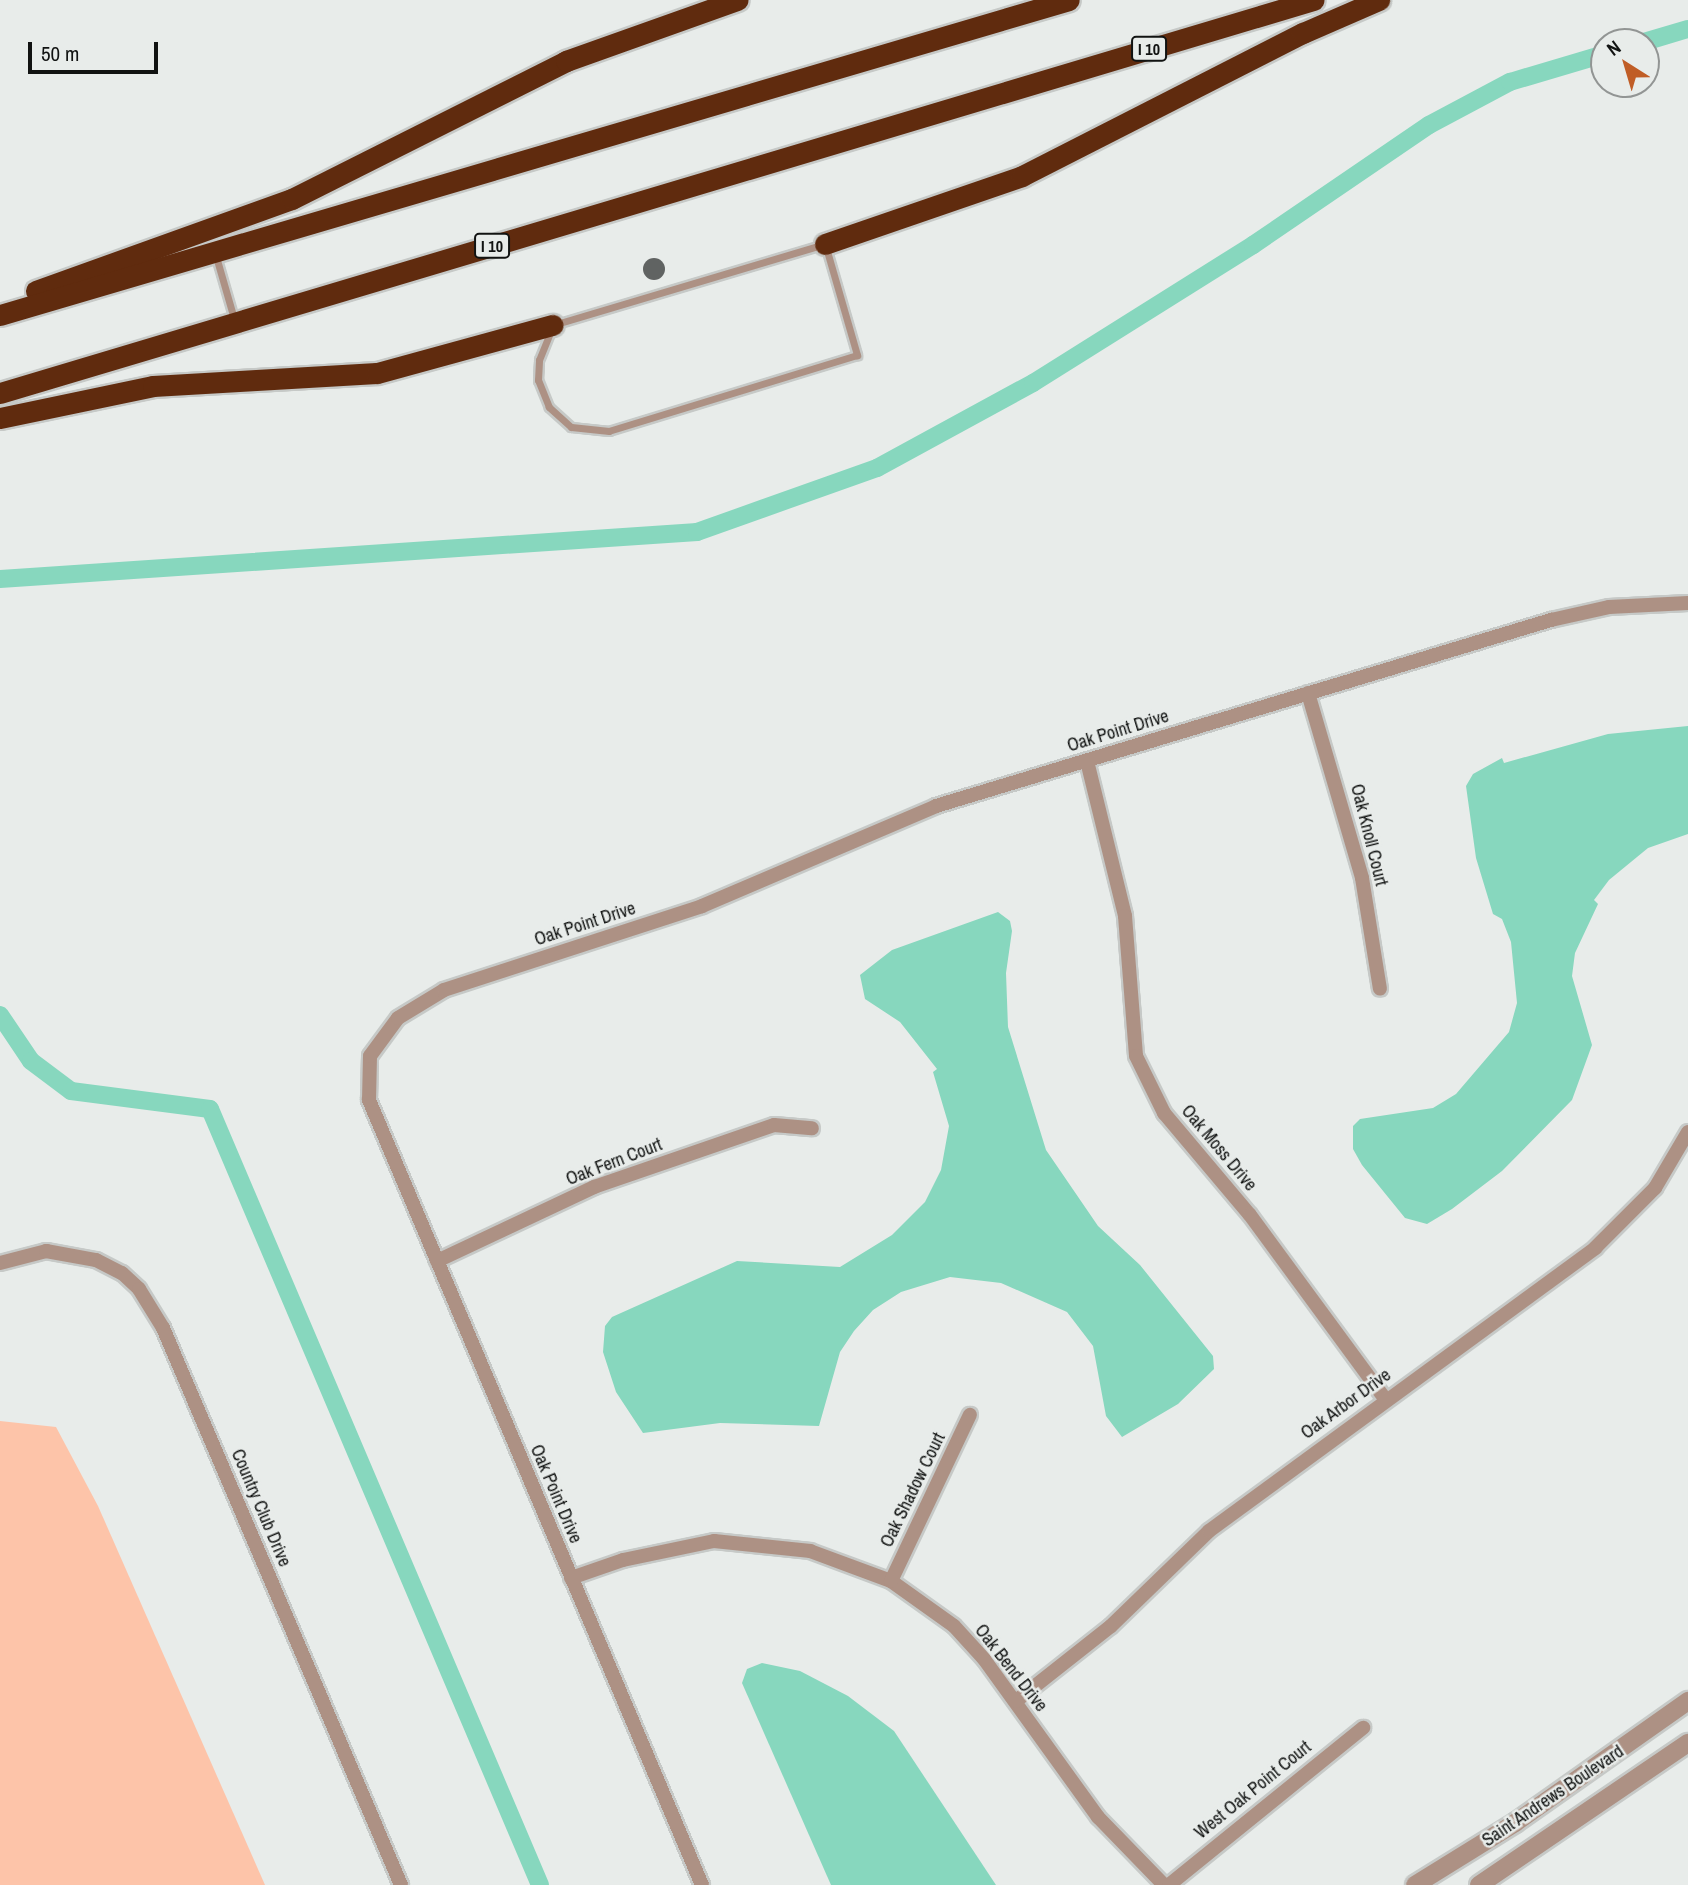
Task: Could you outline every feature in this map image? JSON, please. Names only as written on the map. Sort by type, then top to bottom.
[{"type":"highway","points":[[0,303],[292,199],[566,61],[737,0]]},
{"type":"highway","points":[[0,315],[1069,0]]},
{"type":"highway","name":"I 10","points":[[0,393],[1313,0]]},
{"type":"highway","points":[[825,244],[1023,176],[1303,33],[1379,0]]},
{"type":"highway","points":[[0,418],[153,386],[377,373],[553,325]]},
{"type":"street","name":"Oak Point Drive","points":[[702,1885],[369,1100],[370,1056],[398,1018],[444,990],[702,906],[936,806],[1551,620],[1609,607],[1688,603]]},
{"type":"street","name":"Oak Knoll Court","points":[[1308,693],[1362,878],[1380,989]]},
{"type":"street","name":"Oak Moss Drive","points":[[1087,761],[1125,916],[1136,1056],[1164,1113],[1250,1215],[1385,1399]]},
{"type":"street","name":"Oak Fern Court","points":[[437,1261],[594,1187],[774,1125],[812,1128]]},
{"type":"street","name":"Oak Arbor Drive","points":[[1016,1701],[1111,1626],[1209,1531],[1385,1399],[1595,1248],[1655,1188],[1686,1140]]},
{"type":"street","name":"Country Club Drive","points":[[0,1263],[46,1251],[83,1258],[122,1273],[139,1289],[163,1328],[401,1885]]},
{"type":"street","name":"Oak Shadow Court","points":[[891,1581],[970,1415]]},
{"type":"street","name":"Oak Bend Drive","points":[[571,1578],[648,1553],[713,1541],[810,1551],[891,1581],[954,1626],[1016,1701],[1098,1817],[1167,1885]]},
{"type":"street","name":"Saint Andrews Boulevard","points":[[1415,1885],[1515,1823],[1688,1701]]},
{"type":"street","name":"West Oak Point Court","points":[[1167,1885],[1363,1728]]},
{"type":"street","name":"Saint Andrews Boulevard","points":[[1479,1885],[1688,1743]]},
{"type":"lane","points":[[825,244],[857,355],[626,426],[590,431],[556,416],[538,380],[539,360],[553,325],[825,244]]},
{"type":"lane","points":[[215,253],[236,323]]},
{"type":"shaded area","points":[[1688,726],[1688,834],[1648,848],[1609,880],[1594,900],[1598,904],[1575,953],[1572,976],[1592,1045],[1572,1100],[1502,1171],[1452,1209],[1427,1224],[1405,1218],[1362,1165],[1353,1149],[1353,1126],[1360,1119],[1433,1108],[1456,1094],[1509,1032],[1517,1003],[1511,942],[1502,919],[1493,914],[1476,858],[1466,786],[1473,774],[1502,758],[1504,763],[1608,734]]},
{"type":"shaded area","points":[[998,912],[1010,921],[1012,931],[1006,973],[1008,1027],[1046,1150],[1098,1226],[1140,1265],[1213,1356],[1214,1369],[1178,1404],[1122,1437],[1106,1416],[1093,1346],[1067,1312],[1001,1283],[950,1277],[901,1292],[873,1310],[854,1331],[840,1352],[819,1426],[720,1423],[643,1433],[616,1392],[603,1352],[605,1326],[612,1317],[737,1261],[840,1267],[892,1235],[925,1202],[941,1170],[949,1126],[933,1072],[937,1069],[900,1022],[865,999],[860,975],[892,950]]},
{"type":"shaded area","points":[[0,1421],[56,1427],[98,1506],[265,1885],[0,1885]]},
{"type":"shaded area","points":[[762,1663],[800,1671],[848,1696],[894,1731],[996,1885],[831,1885],[742,1683],[747,1669]]},
{"type":"building","points":[[654,258],[662,261],[665,269],[662,277],[654,280],[646,277],[643,269],[646,261]]},
{"type":"waterway","points":[[1660,37],[1688,29]]},
{"type":"waterway","points":[[0,579],[697,532],[877,468],[1033,383],[1253,245],[1429,125],[1510,82],[1590,58]]},
{"type":"waterway","points":[[0,1015],[31,1061],[71,1091],[210,1109],[540,1885]]}]
